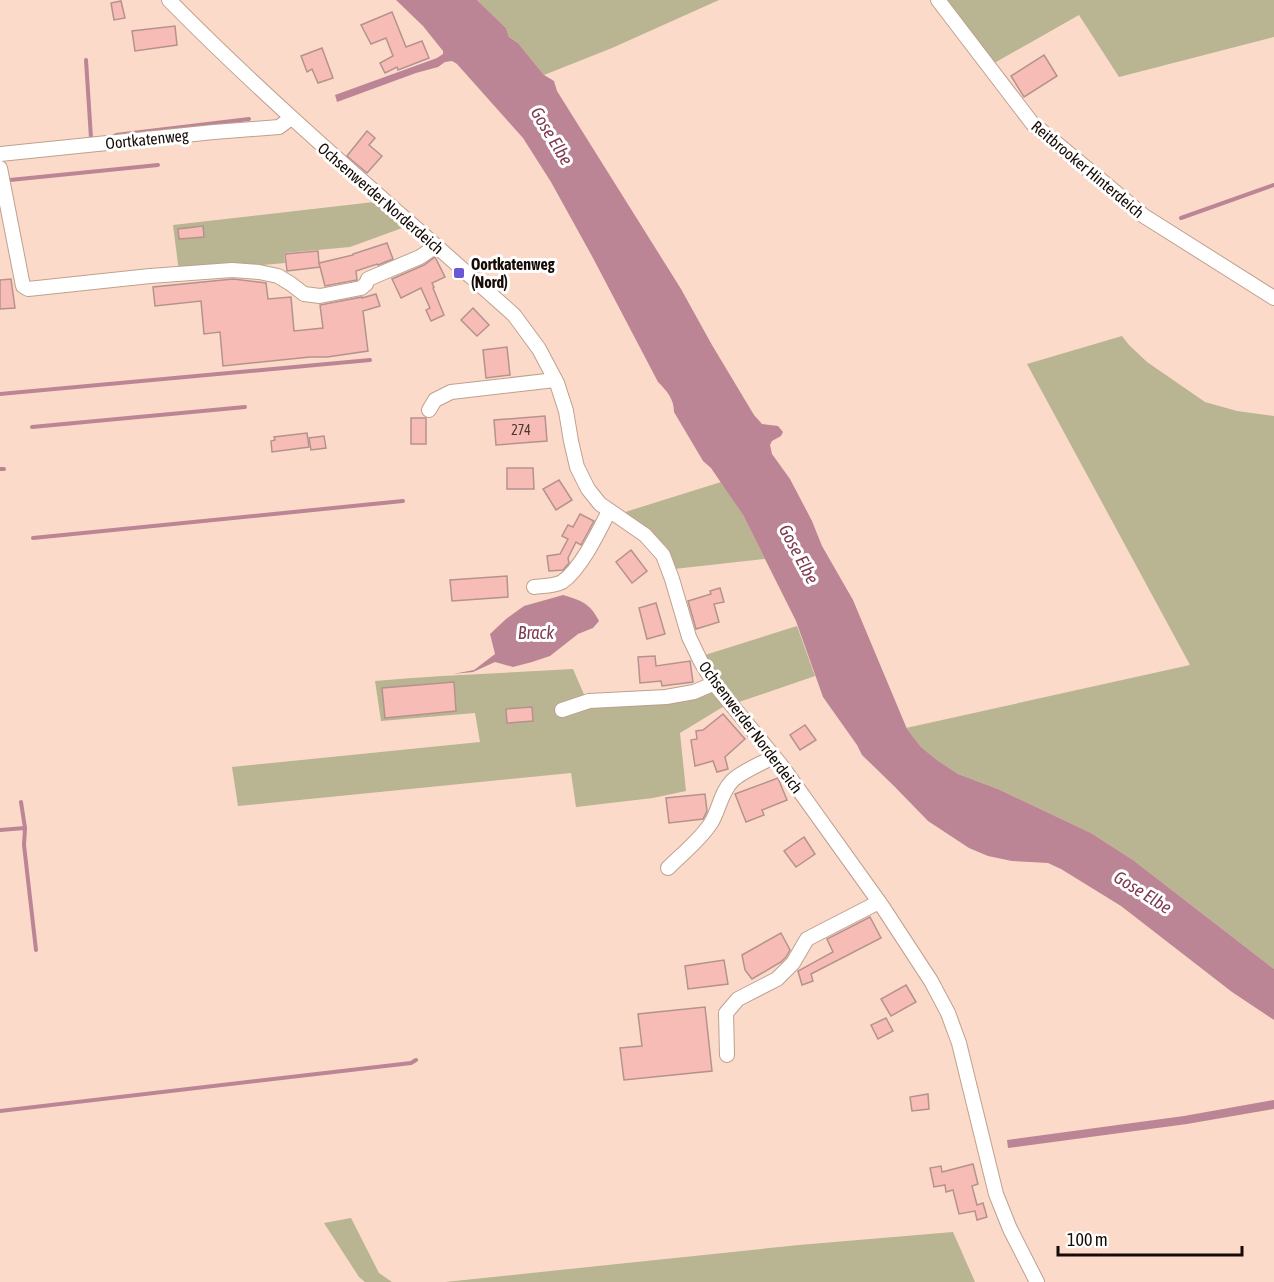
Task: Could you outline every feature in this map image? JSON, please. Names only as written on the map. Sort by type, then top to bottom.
[{"type":"street","name":"Ochsenwerder Norderdeich","points":[[169,0],[291,118],[514,315],[539,349],[555,380],[566,411],[578,467],[588,489],[600,504],[645,535],[663,555],[689,637],[701,662],[774,757],[879,902],[931,981],[948,1013],[958,1042],[996,1194],[1010,1229],[1037,1282]]},
{"type":"street","name":"Reitbrooker Hinterdeich","points":[[938,0],[1032,123],[1144,216],[1274,298]]},
{"type":"street","name":"Oortkatenweg","points":[[0,154],[279,127],[291,118]]},
{"type":"street","points":[[0,168],[23,286],[28,289],[232,270],[278,276],[304,294],[320,296],[361,288],[368,279],[420,257],[436,246]]},
{"type":"street","points":[[429,410],[435,400],[451,392],[555,380]]},
{"type":"street","points":[[534,587],[561,583],[591,546],[609,511]]},
{"type":"street","points":[[562,710],[589,701],[666,698],[694,692],[715,683]]},
{"type":"street","points":[[668,868],[711,823],[731,782],[774,757]]},
{"type":"street","points":[[727,1055],[726,1013],[738,999],[777,979],[792,963],[807,939],[879,902]]},
{"type":"shaded area","points":[[477,0],[719,0],[612,48],[544,75],[518,43],[509,37],[506,28]]},
{"type":"shaded area","points":[[942,0],[1274,0],[1274,37],[1119,77],[1079,15],[989,66]]},
{"type":"shaded area","points":[[374,202],[405,227],[350,247],[284,253],[285,263],[179,272],[173,225]]},
{"type":"shaded area","points":[[1122,336],[1147,362],[1205,402],[1237,411],[1274,416],[1274,969],[1133,860],[1091,833],[998,789],[958,774],[921,747],[906,728],[1190,665],[1027,364]]},
{"type":"shaded area","points":[[721,482],[743,515],[765,559],[674,569],[666,546],[622,513]]},
{"type":"shaded area","points":[[797,626],[815,676],[739,702],[705,655]]},
{"type":"shaded area","points":[[573,669],[589,706],[708,687],[726,705],[680,733],[686,791],[653,798],[576,807],[571,773],[238,806],[232,767],[480,742],[475,713],[381,721],[375,681]]},
{"type":"shaded area","points":[[351,1218],[379,1273],[392,1282],[365,1282],[359,1277],[324,1223]]},
{"type":"shaded area","points":[[953,1232],[975,1282],[445,1282],[799,1245]]},
{"type":"water","name":"Gose Elbe","points":[[396,0],[477,0],[506,28],[509,37],[518,43],[544,75],[554,81],[557,91],[681,289],[754,415],[762,424],[778,426],[783,432],[770,445],[772,454],[790,479],[822,546],[853,600],[907,729],[921,747],[958,774],[998,789],[1091,833],[1133,860],[1274,969],[1274,1020],[1232,992],[1121,906],[1061,869],[1048,863],[1012,861],[988,856],[969,848],[928,821],[862,755],[823,697],[796,621],[743,515],[711,468],[703,461],[674,412],[673,403],[658,382],[551,182],[523,138],[452,61],[337,102],[335,95],[443,54],[423,26]]},
{"type":"water","name":"Brack","points":[[563,595],[589,606],[599,621],[593,628],[578,634],[550,656],[532,662],[513,667],[495,662],[473,672],[453,674],[474,670],[495,654],[490,634],[524,606]]},
{"type":"water","points":[[1274,1100],[1274,1109],[1187,1124],[1008,1148],[1007,1140],[1184,1116]]},
{"type":"building","points":[[121,1],[125,18],[114,20],[111,3]]},
{"type":"building","points":[[392,12],[406,47],[422,41],[429,58],[398,70],[397,67],[385,73],[380,63],[393,56],[386,38],[371,44],[361,25]]},
{"type":"building","points":[[175,26],[177,45],[135,51],[132,31]]},
{"type":"building","points":[[322,48],[333,78],[318,83],[312,69],[307,72],[301,56]]},
{"type":"building","points":[[1044,55],[1057,76],[1024,97],[1011,76]]},
{"type":"building","points":[[367,131],[375,138],[369,145],[382,156],[367,173],[347,156]]},
{"type":"building","points":[[203,226],[204,237],[179,239],[178,229]]},
{"type":"building","points":[[387,243],[393,259],[356,271],[357,280],[325,286],[319,263],[353,255]]},
{"type":"building","points":[[318,251],[320,267],[287,271],[285,254]]},
{"type":"building","points":[[435,257],[445,277],[432,283],[444,315],[431,321],[426,310],[430,308],[421,288],[401,298],[392,279],[424,265]]},
{"type":"building","points":[[11,279],[15,308],[0,309],[0,280]]},
{"type":"building","points":[[233,279],[266,283],[268,299],[291,297],[294,331],[323,328],[320,305],[376,294],[380,306],[363,311],[368,351],[223,366],[220,332],[204,334],[201,301],[155,306],[153,287]]},
{"type":"building","points":[[473,308],[489,325],[477,336],[461,320]]},
{"type":"building","points":[[507,347],[510,375],[486,378],[483,350]]},
{"type":"building","points":[[545,416],[547,441],[496,445],[494,420]]},
{"type":"building","points":[[411,418],[426,418],[426,444],[411,444]]},
{"type":"building","points":[[307,433],[309,447],[272,452],[271,441],[275,440],[274,437]]},
{"type":"building","points":[[324,436],[326,448],[311,450],[309,438]]},
{"type":"building","points":[[507,468],[533,468],[534,489],[507,489]]},
{"type":"building","points":[[559,480],[572,500],[556,510],[543,489]]},
{"type":"building","points":[[580,514],[594,521],[587,534],[581,545],[576,542],[568,558],[569,563],[563,570],[549,571],[547,556],[560,554],[568,539],[562,536],[568,525],[573,527]]},
{"type":"building","points":[[631,550],[647,571],[632,583],[616,562]]},
{"type":"building","points":[[507,576],[508,597],[452,601],[450,580]]},
{"type":"building","points":[[720,588],[724,602],[714,604],[719,622],[696,629],[688,601],[711,594],[710,591]]},
{"type":"building","points":[[656,603],[665,634],[647,639],[639,608]]},
{"type":"building","points":[[655,656],[656,666],[690,661],[693,682],[662,686],[661,681],[640,683],[638,657]]},
{"type":"building","points":[[454,682],[456,711],[385,718],[382,688]]},
{"type":"building","points":[[532,707],[533,721],[507,723],[506,709]]},
{"type":"building","points":[[723,714],[745,739],[725,757],[728,769],[717,772],[713,761],[695,766],[691,740],[697,739],[696,731],[703,730]]},
{"type":"building","points":[[805,725],[816,740],[800,750],[790,735]]},
{"type":"building","points":[[778,778],[787,800],[762,810],[764,815],[746,822],[735,794]]},
{"type":"building","points":[[705,794],[707,811],[703,819],[669,823],[666,798]]},
{"type":"building","points":[[804,837],[815,854],[796,867],[784,851]]},
{"type":"building","points":[[870,917],[881,938],[811,974],[813,981],[802,985],[798,971],[833,952],[827,939]]},
{"type":"building","points":[[781,933],[790,950],[786,957],[752,979],[745,970],[742,955]]},
{"type":"building","points":[[724,960],[728,984],[688,989],[685,966]]},
{"type":"building","points":[[906,985],[916,1002],[891,1016],[881,999]]},
{"type":"building","points":[[705,1007],[712,1071],[624,1080],[620,1048],[642,1046],[638,1014]]},
{"type":"building","points":[[886,1018],[893,1031],[878,1039],[871,1025]]},
{"type":"building","points":[[928,1094],[929,1109],[912,1111],[910,1097]]},
{"type":"building","points":[[973,1164],[978,1184],[972,1186],[977,1205],[983,1203],[987,1217],[977,1220],[975,1211],[959,1214],[953,1190],[946,1192],[945,1185],[934,1187],[930,1168],[941,1166],[942,1172]]},
{"type":"waterway","points":[[86,60],[91,138]]},
{"type":"waterway","points":[[116,135],[249,119]]},
{"type":"waterway","points":[[10,180],[158,165]]},
{"type":"waterway","points":[[1181,218],[1274,185]]},
{"type":"waterway","points":[[0,394],[370,360]]},
{"type":"waterway","points":[[32,427],[245,407]]},
{"type":"waterway","points":[[33,538],[403,501]]},
{"type":"waterway","points":[[21,802],[36,950]]},
{"type":"waterway","points":[[0,830],[25,828]]},
{"type":"waterway","points":[[0,1111],[411,1063],[416,1060]]},
{"type":"place","name":"Oortkatenweg (Nord)","points":[[459,273]]}]
